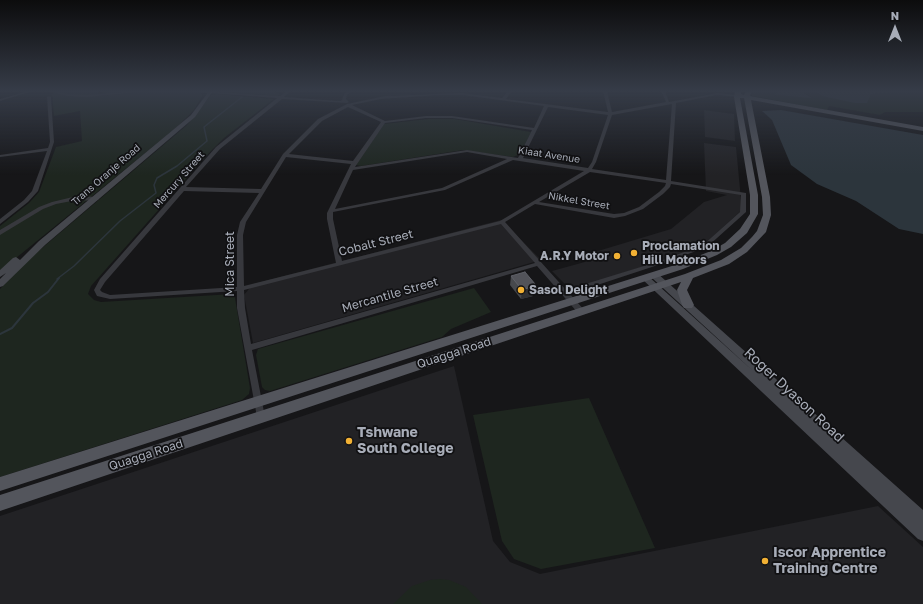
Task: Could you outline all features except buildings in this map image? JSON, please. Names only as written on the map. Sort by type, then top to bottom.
[{"type":"main road","name":"Trans Oranje Road","points":[[0,284],[42,243],[96,199],[188,119]]},
{"type":"main road","name":"Quagga Road","points":[[0,503],[581,311],[701,259],[722,248],[744,231],[754,214],[754,195],[741,119]]},
{"type":"main road","name":"Quagga Road","points":[[0,484],[259,401],[568,297],[654,280],[689,276],[725,262],[740,253],[755,239],[764,224],[766,215],[767,204],[752,119]]},
{"type":"main road","points":[[863,119],[923,130]]},
{"type":"main road","points":[[864,119],[923,130]]},
{"type":"main road","name":"Trans Oranje Road","points":[[0,274],[25,253],[42,243]]},
{"type":"main road","points":[[688,305],[682,290],[689,276]]},
{"type":"main road","name":"Roger Dyason Road","points":[[654,280],[688,305],[923,519]]},
{"type":"main road","name":"Roger Dyason Road","points":[[654,280],[923,534]]},
{"type":"street","points":[[0,222],[34,193],[50,150],[51,119]]},
{"type":"street","name":"Mercury Street","points":[[99,294],[97,290],[102,281],[225,141],[253,119]]},
{"type":"street","name":"Mica Street","points":[[261,417],[241,308],[241,229],[246,215],[286,155],[321,119]]},
{"type":"street","points":[[379,119],[384,122],[408,119]]},
{"type":"street","points":[[467,119],[534,129]]},
{"type":"street","points":[[520,159],[539,119]]},
{"type":"street","points":[[588,170],[594,162],[606,119]]},
{"type":"street","points":[[668,183],[673,119]]},
{"type":"street","points":[[339,264],[330,219],[331,211],[354,163],[384,122]]},
{"type":"street","points":[[0,156],[50,150]]},
{"type":"street","name":"Kiaat Avenue","points":[[351,169],[462,151],[744,194],[743,212],[716,238],[702,248],[568,297]]},
{"type":"street","points":[[286,155],[354,163]]},
{"type":"street","points":[[331,211],[443,189],[512,158]]},
{"type":"street","name":"Cobalt Street","points":[[99,294],[110,297],[241,289],[502,222],[536,203],[588,170]]},
{"type":"street","name":"Nikkel Street","points":[[536,203],[606,215],[625,214],[641,208],[661,193],[667,187],[668,183]]},
{"type":"street","points":[[184,189],[262,191]]},
{"type":"street","points":[[0,233],[41,208],[54,203],[77,198],[96,199]]},
{"type":"street","points":[[502,222],[581,311]]},
{"type":"street","name":"Mercantile Street","points":[[248,348],[538,264]]},
{"type":"shaded area","points":[[81,119],[185,119],[176,128],[0,271],[0,226],[29,203],[39,192],[56,147],[82,141]]},
{"type":"shaded area","points":[[192,119],[248,119],[224,138],[208,154],[91,286],[88,294],[94,300],[101,302],[233,294],[235,298],[250,388],[249,394],[242,400],[0,477],[0,289],[28,260],[187,125]]},
{"type":"shaded area","points":[[426,119],[456,119],[531,132],[520,154],[513,157],[463,150],[361,166],[356,165],[384,124]]},
{"type":"shaded area","points":[[704,119],[734,119],[735,141],[705,137]]},
{"type":"shaded area","points":[[771,119],[833,119],[923,135],[923,234],[899,229],[856,201],[817,184],[791,165]]},
{"type":"shaded area","points":[[704,143],[736,147],[742,210],[700,248],[571,290],[552,271],[592,260],[588,254],[671,229],[704,202],[727,195],[706,191]]},
{"type":"shaded area","points":[[501,220],[541,260],[253,343],[244,295],[253,284]]},
{"type":"shaded area","points":[[474,288],[491,312],[451,329],[442,337],[270,391],[265,390],[262,387],[256,355],[258,349]]},
{"type":"shaded area","name":"Tshwane South College","points":[[454,366],[493,541],[510,562],[540,574],[878,506],[923,547],[923,604],[0,604],[0,516]]},
{"type":"shaded area","points":[[589,398],[655,548],[541,569],[514,559],[502,541],[473,415]]},
{"type":"shaded area","points":[[430,580],[449,580],[466,587],[482,604],[393,604],[412,586]]},
{"type":"waterway","points":[[57,279],[74,266],[120,221],[156,193],[154,185],[157,178],[177,166],[207,141],[204,127],[214,119]]},
{"type":"waterway","points":[[0,334],[12,328],[33,303],[48,292],[59,278]]},
{"type":"place","name":"Proclamation Hill Motors","points":[[634,253]]},
{"type":"place","name":"A.R.Y Motor","points":[[617,256]]},
{"type":"place","name":"Sasol Delight","points":[[521,290]]},
{"type":"place","name":"Tshwane South College","points":[[349,441]]},
{"type":"place","name":"Iscor Apprentice Training Centre","points":[[765,561]]}]
